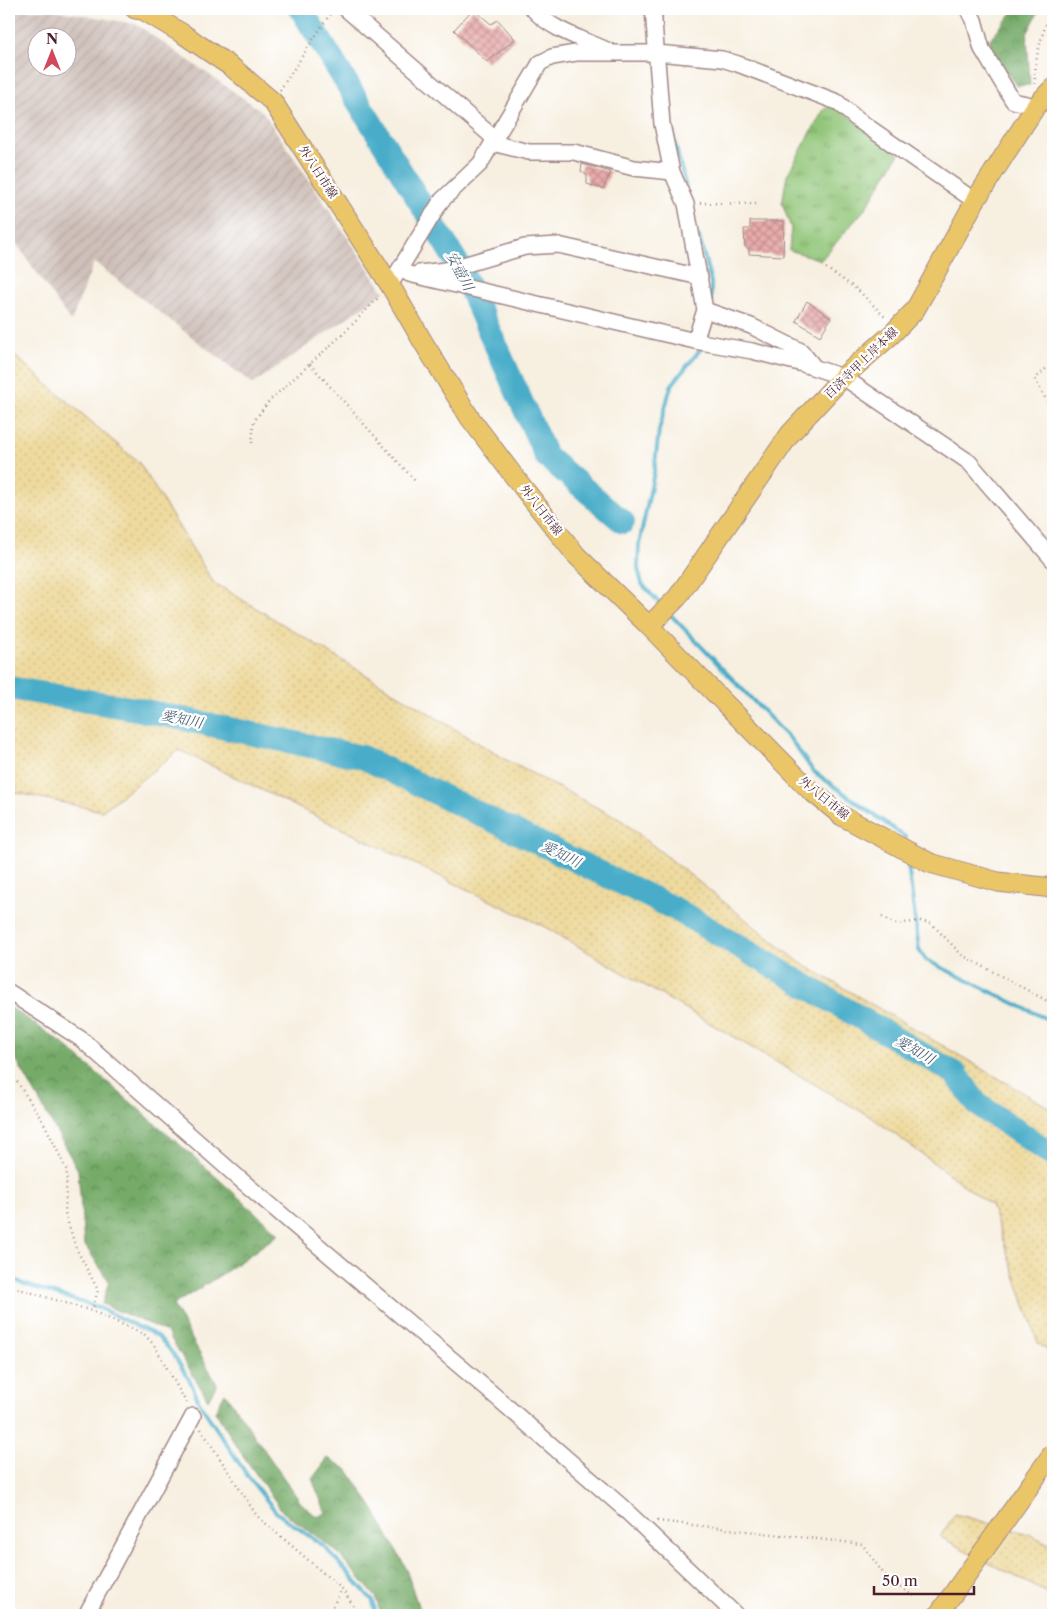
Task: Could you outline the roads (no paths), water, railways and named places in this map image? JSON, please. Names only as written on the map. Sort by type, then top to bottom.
[{"type":"main road","name":"外八日市線","points":[[134,9],[143,10],[183,34],[233,68],[273,102],[390,285],[475,425],[576,555],[656,620],[810,790],[842,816],[930,863],[998,882],[1053,888]]},
{"type":"main road","name":"百済寺甲上岸本線","points":[[656,620],[677,598],[790,434],[843,378],[915,310],[975,201],[1036,106],[1053,88]]},
{"type":"main road","points":[[938,1615],[1053,1453]]},
{"type":"street","points":[[346,9],[494,141],[529,152],[574,152],[634,168],[672,172]]},
{"type":"street","points":[[532,9],[559,28],[613,53]]},
{"type":"street","points":[[653,9],[662,124],[672,172],[686,204],[705,310],[695,340]]},
{"type":"street","points":[[968,9],[974,20],[982,49],[1013,101],[1036,106]]},
{"type":"street","points":[[390,285],[441,201],[480,164],[540,63],[552,57],[576,53],[657,52],[722,59],[837,102],[858,120],[975,201]]},
{"type":"street","points":[[390,285],[409,274],[446,270],[525,246],[558,244],[700,277]]},
{"type":"street","points":[[409,274],[695,340],[752,351],[814,367],[843,378],[969,462],[1052,556]]},
{"type":"street","points":[[705,310],[751,326],[801,351],[814,367]]},
{"type":"street","points":[[9,992],[80,1039],[241,1180],[495,1396],[633,1518],[736,1615]]},
{"type":"street","points":[[86,1615],[193,1416]]},
{"type":"waterway","name":"安壺川","points":[[301,9],[461,269],[546,456],[623,522]]},
{"type":"waterway","points":[[662,9],[662,33]]},
{"type":"waterway","points":[[665,57],[673,137],[686,186]]},
{"type":"waterway","points":[[699,236],[711,282],[711,302]]},
{"type":"waterway","points":[[704,339],[710,326],[710,317]]},
{"type":"waterway","points":[[662,606],[642,584],[638,568],[639,545],[654,472],[659,430],[671,386],[702,345]]},
{"type":"waterway","points":[[669,613],[791,740],[813,771],[905,837],[906,842]]},
{"type":"waterway","name":"愛知川","points":[[9,688],[136,709],[362,757],[677,910],[956,1074],[977,1104],[1053,1155]]},
{"type":"waterway","points":[[907,857],[919,950],[926,960],[1053,1022]]},
{"type":"waterway","points":[[9,1276],[23,1284],[97,1307],[158,1336],[174,1355],[191,1383],[200,1404],[249,1478],[277,1513],[325,1547],[373,1601],[376,1615]]}]
